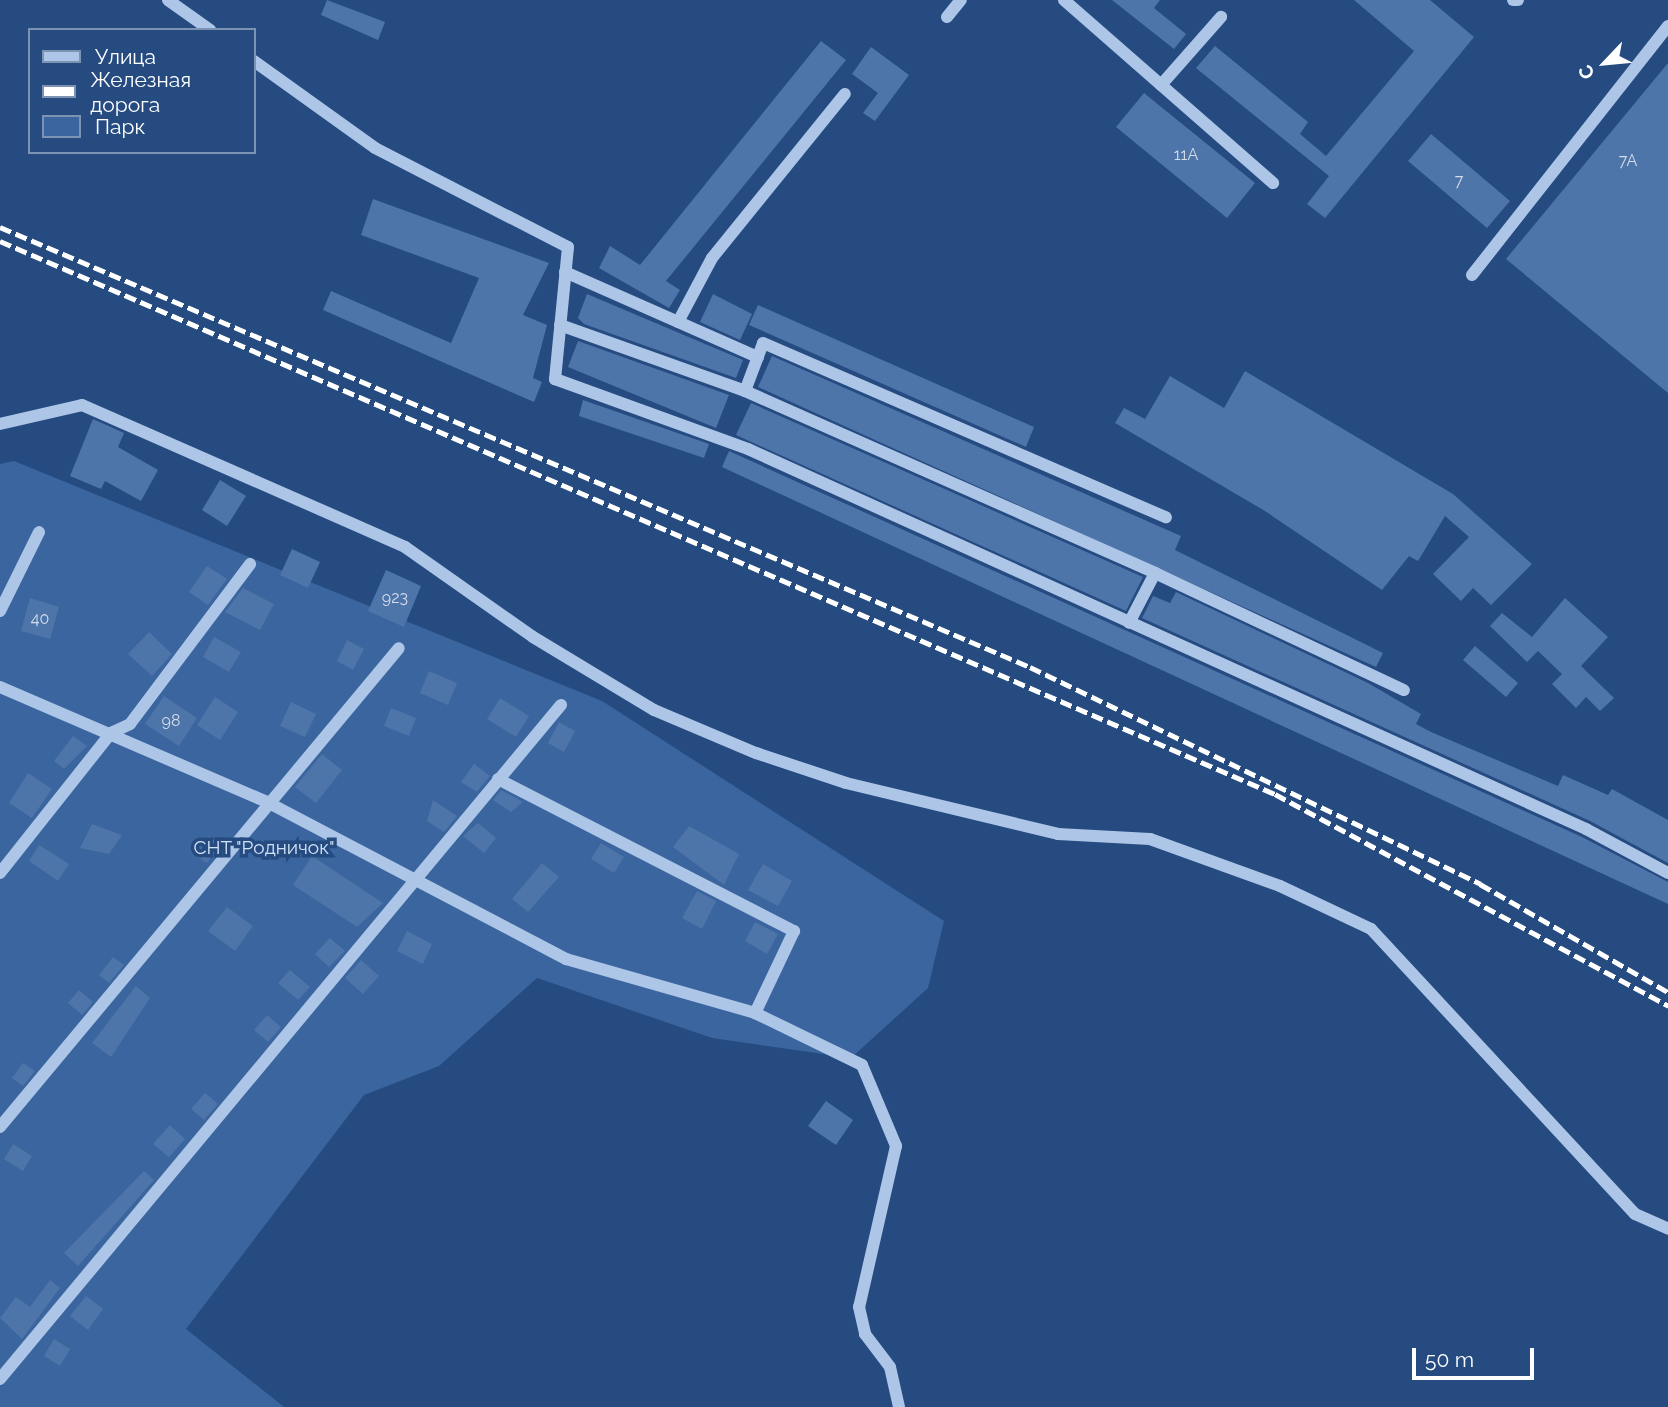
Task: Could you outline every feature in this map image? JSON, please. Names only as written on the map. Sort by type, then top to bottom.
[{"type":"street","points":[[168,0],[207,28]]},
{"type":"street","points":[[947,17],[961,0]]},
{"type":"street","points":[[1064,0],[1273,183]]},
{"type":"street","points":[[1513,0],[1518,0]]},
{"type":"street","points":[[1161,85],[1221,17]]},
{"type":"street","points":[[1472,275],[1668,26]]},
{"type":"street","points":[[256,62],[375,148],[568,247],[555,379],[748,449],[1586,829],[1668,873]]},
{"type":"street","points":[[678,322],[712,258],[845,94]]},
{"type":"street","points":[[565,272],[758,356]]},
{"type":"street","points":[[560,325],[745,391],[1155,573],[1404,690]]},
{"type":"street","points":[[745,391],[763,343],[1166,517]]},
{"type":"street","points":[[0,424],[82,404],[405,547],[533,637],[654,710],[756,753],[846,783],[1058,834],[1150,839],[1280,886],[1371,929],[1635,1214],[1668,1229]]},
{"type":"street","points":[[0,611],[38,532]]},
{"type":"street","points":[[0,873],[111,733],[130,724],[250,564]]},
{"type":"street","points":[[1129,623],[1155,573]]},
{"type":"street","points":[[0,1127],[267,802],[399,648]]},
{"type":"street","points":[[0,687],[267,802],[417,877],[566,959],[755,1013],[862,1065],[883,1108],[896,1146],[859,1307],[865,1334],[890,1367],[899,1407]]},
{"type":"street","points":[[0,1379],[561,705]]},
{"type":"street","points":[[498,779],[794,931],[755,1013]]},
{"type":"green space","name":"СНТ \"Родничок\"","points":[[14,461],[602,701],[944,921],[928,988],[851,1058],[712,1038],[537,978],[439,1066],[364,1095],[186,1329],[284,1407],[0,1407],[0,464]]},
{"type":"building","points":[[327,0],[385,22],[378,40],[321,15]]},
{"type":"building","points":[[1112,0],[1160,0],[1154,8],[1186,34],[1174,49]]},
{"type":"building","points":[[1354,0],[1430,0],[1474,37],[1325,218],[1307,204],[1329,176],[1196,68],[1215,46],[1308,122],[1300,134],[1326,156],[1414,51]]},
{"type":"building","points":[[821,41],[846,60],[666,281],[680,290],[669,308],[599,268],[610,246],[640,265]]},
{"type":"building","points":[[871,47],[909,75],[875,121],[863,113],[878,93],[852,74]]},
{"type":"building","points":[[1668,63],[1668,393],[1506,259]]},
{"type":"building","points":[[1144,93],[1255,183],[1227,218],[1116,127]]},
{"type":"building","points":[[1431,134],[1510,201],[1487,228],[1408,161]]},
{"type":"building","points":[[373,199],[549,263],[523,315],[547,325],[533,378],[542,382],[534,402],[323,310],[331,291],[451,343],[479,278],[361,235]]},
{"type":"building","points":[[587,294],[743,360],[736,378],[584,324],[578,318]]},
{"type":"building","points":[[713,294],[752,314],[740,340],[700,322]]},
{"type":"building","points":[[758,305],[1034,427],[1026,447],[749,325]]},
{"type":"building","points":[[578,341],[729,395],[716,428],[568,367]]},
{"type":"building","points":[[772,356],[1181,536],[1175,550],[1383,653],[1376,667],[758,387]]},
{"type":"building","points":[[1245,371],[1453,494],[1532,564],[1491,605],[1473,588],[1461,601],[1433,574],[1469,537],[1445,516],[1418,561],[1409,556],[1382,590],[1265,511],[1115,423],[1124,408],[1145,419],[1170,376],[1224,408]]},
{"type":"building","points":[[583,400],[709,444],[704,458],[579,416]]},
{"type":"building","points":[[751,403],[1143,577],[1126,611],[736,435]]},
{"type":"building","points":[[93,419],[124,433],[118,447],[158,470],[141,501],[105,481],[101,489],[70,476]]},
{"type":"building","points":[[729,451],[1582,837],[1668,882],[1668,904],[722,467]]},
{"type":"building","points":[[220,480],[246,496],[227,526],[202,510]]},
{"type":"building","points":[[292,549],[320,562],[308,588],[280,575]]},
{"type":"building","points":[[207,566],[227,579],[208,605],[189,592]]},
{"type":"building","points":[[386,570],[421,586],[404,627],[368,611]]},
{"type":"building","points":[[243,588],[274,604],[260,630],[225,612]]},
{"type":"building","points":[[1176,592],[1368,683],[1421,714],[1416,724],[1431,732],[1558,786],[1563,775],[1608,795],[1612,789],[1668,820],[1668,863],[1590,821],[1142,618],[1153,596],[1170,603]]},
{"type":"building","points":[[30,598],[59,607],[50,639],[21,631]]},
{"type":"building","points":[[1565,598],[1608,637],[1581,666],[1614,698],[1600,711],[1586,697],[1576,708],[1552,684],[1562,674],[1538,651],[1527,662],[1490,626],[1502,613],[1532,637]]},
{"type":"building","points":[[149,632],[172,654],[152,676],[128,654]]},
{"type":"building","points":[[214,637],[241,652],[229,672],[203,657]]},
{"type":"building","points":[[347,640],[364,649],[353,670],[337,661]]},
{"type":"building","points":[[1475,646],[1518,683],[1506,697],[1463,660]]},
{"type":"building","points":[[429,671],[457,683],[448,705],[420,693]]},
{"type":"building","points":[[164,696],[197,718],[179,746],[145,724]]},
{"type":"building","points":[[215,697],[238,712],[220,740],[197,725]]},
{"type":"building","points":[[500,698],[529,716],[516,737],[487,719]]},
{"type":"building","points":[[291,702],[316,714],[305,737],[280,726]]},
{"type":"building","points":[[391,708],[416,718],[409,736],[384,726]]},
{"type":"building","points":[[559,722],[575,731],[564,752],[548,743]]},
{"type":"building","points":[[73,736],[87,746],[64,769],[54,761]]},
{"type":"building","points":[[322,754],[342,770],[316,803],[295,787]]},
{"type":"building","points":[[474,764],[490,776],[477,792],[461,782]]},
{"type":"building","points":[[28,773],[52,789],[32,818],[9,803]]},
{"type":"building","points":[[501,790],[523,802],[511,812],[493,800]]},
{"type":"building","points":[[433,800],[457,816],[444,832],[427,821]]},
{"type":"building","points":[[478,823],[496,838],[484,853],[463,836]]},
{"type":"building","points":[[92,824],[122,835],[109,854],[80,848]]},
{"type":"building","points":[[689,826],[739,854],[724,885],[673,847]]},
{"type":"building","points":[[208,836],[220,844],[207,863],[196,856]]},
{"type":"building","points":[[601,843],[624,857],[614,873],[591,859]]},
{"type":"building","points":[[39,845],[69,864],[58,881],[29,861]]},
{"type":"building","points":[[312,856],[383,903],[357,927],[293,885]]},
{"type":"building","points":[[542,863],[559,877],[528,912],[512,899]]},
{"type":"building","points":[[763,864],[792,881],[778,906],[748,890]]},
{"type":"building","points":[[697,891],[716,901],[702,929],[682,918]]},
{"type":"building","points":[[227,907],[253,926],[235,951],[208,931]]},
{"type":"building","points":[[755,922],[778,934],[767,954],[745,941]]},
{"type":"building","points":[[407,931],[432,944],[423,964],[397,951]]},
{"type":"building","points":[[330,938],[345,951],[329,967],[315,954]]},
{"type":"building","points":[[113,957],[124,965],[109,983],[99,975]]},
{"type":"building","points":[[361,960],[379,976],[363,994],[345,978]]},
{"type":"building","points":[[290,970],[310,987],[298,1000],[278,983]]},
{"type":"building","points":[[136,986],[150,998],[111,1057],[92,1043]]},
{"type":"building","points":[[79,990],[93,1002],[82,1015],[68,1003]]},
{"type":"building","points":[[267,1015],[281,1027],[268,1042],[254,1030]]},
{"type":"building","points":[[23,1063],[35,1071],[23,1086],[12,1078]]},
{"type":"building","points":[[205,1093],[218,1104],[204,1120],[191,1109]]},
{"type":"building","points":[[826,1101],[853,1120],[836,1145],[808,1126]]},
{"type":"building","points":[[170,1125],[185,1139],[169,1157],[153,1144]]},
{"type":"building","points":[[13,1144],[32,1156],[23,1171],[4,1159]]},
{"type":"building","points":[[144,1171],[154,1180],[78,1266],[64,1253]]},
{"type":"building","points":[[50,1280],[60,1288],[22,1339],[0,1318],[16,1297],[30,1307]]},
{"type":"building","points":[[86,1296],[103,1309],[88,1330],[70,1316]]},
{"type":"building","points":[[54,1339],[70,1349],[60,1366],[44,1356]]},
{"type":"railway","points":[[0,227],[1030,667],[1480,884],[1668,992]]},
{"type":"railway","points":[[0,241],[1275,794],[1668,1006]]}]
